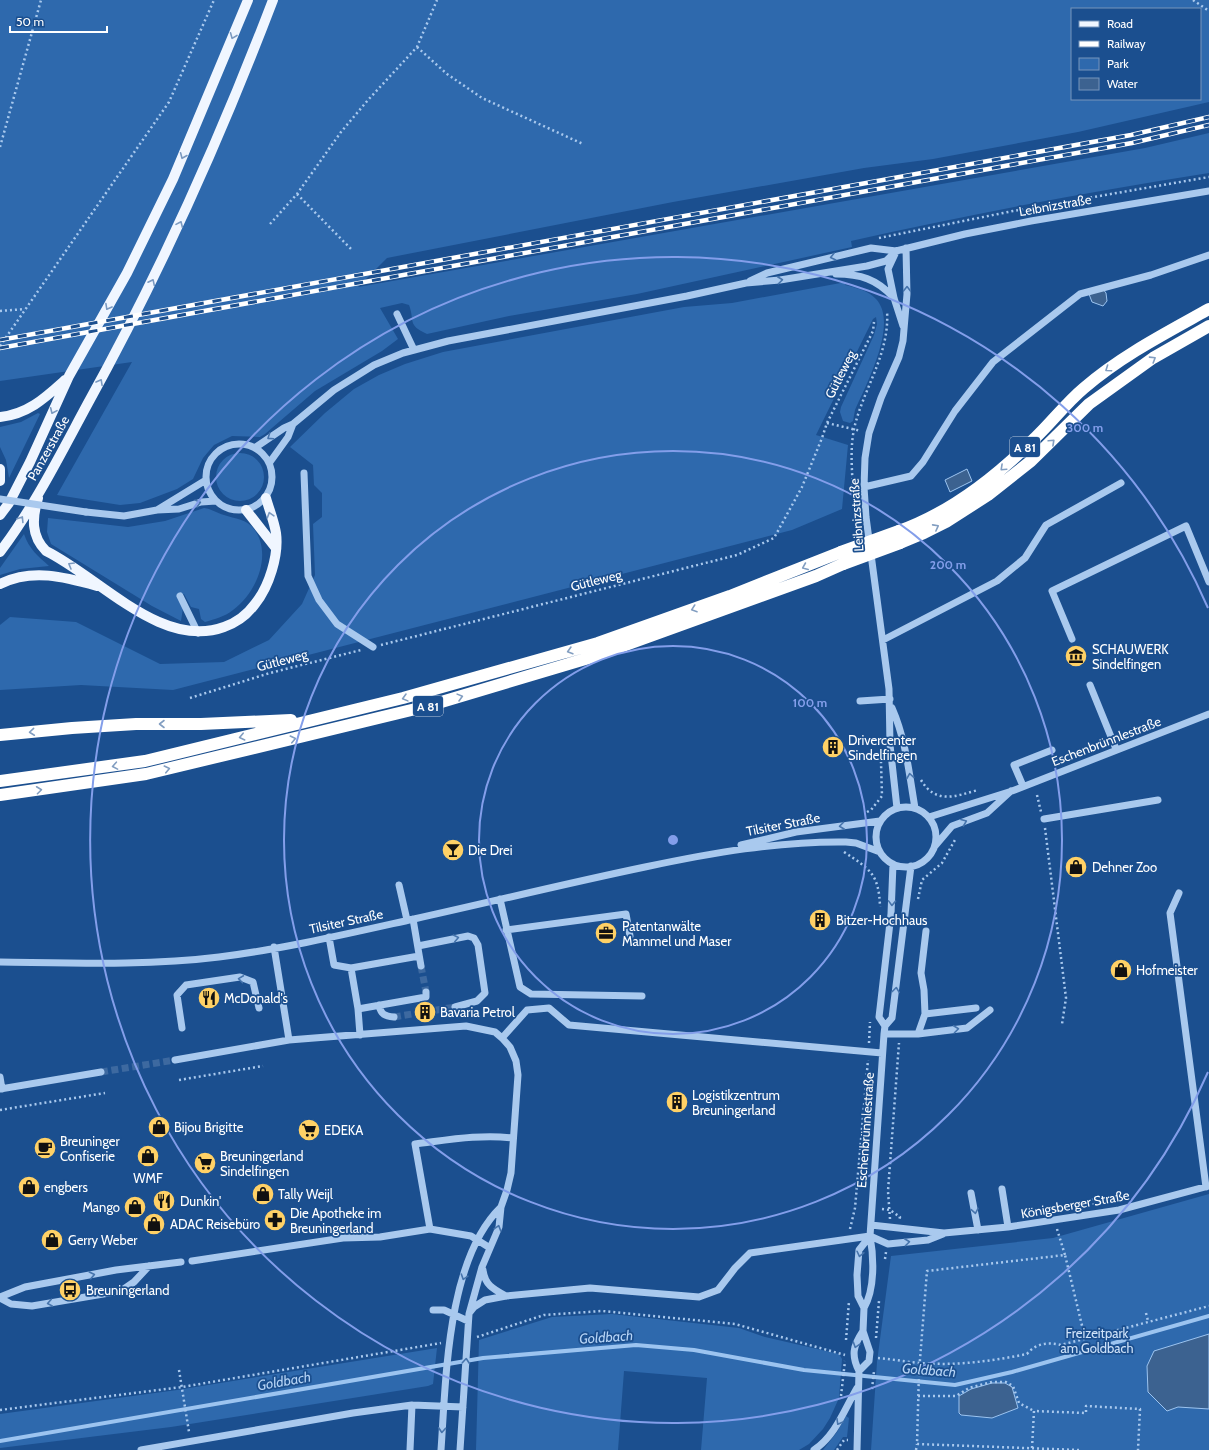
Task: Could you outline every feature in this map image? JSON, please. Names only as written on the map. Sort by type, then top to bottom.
[{"type":"highway","name":"A 81","points":[[899,537],[981,486],[999,472],[1037,437],[1067,403],[1099,376],[1135,351],[1209,308]]},
{"type":"highway","name":"A 81","points":[[0,781],[145,760],[321,719],[489,675],[598,643],[899,537],[938,526],[988,495],[1031,461],[1094,400],[1153,358],[1209,326]]},
{"type":"highway","name":"A 81","points":[[0,795],[146,774],[372,720],[473,694],[592,657],[816,576],[842,558]]},
{"type":"highway","points":[[0,735],[136,724],[201,724],[321,719]]},
{"type":"main road","points":[[0,514],[9,503],[30,462],[69,376],[127,273],[174,179],[248,0]]},
{"type":"main road","name":"Panzerstraße","points":[[0,552],[47,478],[145,296],[188,205],[234,99],[273,0]]},
{"type":"main road","points":[[0,417],[21,412],[35,406],[69,376]]},
{"type":"main road","points":[[0,469],[0,481]]},
{"type":"main road","points":[[47,478],[35,510],[33,524],[36,538],[46,551],[82,572],[103,588],[166,626],[198,633],[215,630],[238,621],[253,608],[263,594],[269,579],[275,547],[276,532],[266,498]]},
{"type":"main road","points":[[246,510],[275,547]]},
{"type":"main road","points":[[0,584],[18,578],[45,575],[66,577],[103,588]]},
{"type":"street","name":"Leibnizstraße","points":[[904,328],[894,298],[888,269],[896,251],[1031,221],[1209,191]]},
{"type":"street","points":[[746,283],[767,273],[871,248],[896,251]]},
{"type":"street","name":"Leibnizstraße","points":[[897,808],[890,745],[890,702],[866,517],[864,487],[865,458],[869,433],[881,398],[899,357],[908,294],[906,248]]},
{"type":"street","points":[[256,447],[292,424],[320,400],[352,378],[374,365],[414,350],[448,341],[746,283],[780,280],[886,261],[896,251]]},
{"type":"street","points":[[864,487],[910,476],[923,462],[955,411],[993,362],[1080,294],[1151,275],[1209,255]]},
{"type":"street","points":[[814,274],[850,274],[864,276],[878,284],[894,298]]},
{"type":"street","points":[[397,314],[414,350]]},
{"type":"street","points":[[270,462],[288,437],[292,424]]},
{"type":"street","points":[[234,443],[242,443],[256,447],[265,454],[270,462],[273,476],[271,488],[266,498],[257,506],[246,510],[234,510],[224,507],[216,501],[209,490],[206,480],[208,465],[211,459],[221,448],[234,443]]},
{"type":"street","points":[[304,473],[308,576],[319,600],[337,624],[373,647]]},
{"type":"street","points":[[157,510],[206,480]]},
{"type":"street","points":[[883,640],[997,581],[1025,558],[1046,525],[1121,483]]},
{"type":"street","points":[[0,499],[119,516],[157,510],[179,509],[201,502],[216,501]]},
{"type":"street","points":[[1072,639],[1052,591],[1186,526],[1209,582]]},
{"type":"street","points":[[180,596],[198,633]]},
{"type":"street","points":[[1090,685],[1116,749]]},
{"type":"street","points":[[860,701],[890,702]]},
{"type":"street","name":"Leibnizstraße","points":[[890,702],[901,728],[905,744],[914,808]]},
{"type":"street","name":"Eschenbrünnlestraße","points":[[929,818],[1012,791],[1116,749],[1209,714]]},
{"type":"street","points":[[1023,786],[1014,765],[1052,750]]},
{"type":"street","name":"Eschenbrünnlestraße","points":[[935,846],[952,826],[987,813],[996,807],[1012,791]]},
{"type":"street","points":[[1044,819],[1158,800]]},
{"type":"street","points":[[897,808],[914,808],[922,811],[929,818],[936,831],[935,846],[926,860],[911,866],[893,864],[880,852],[876,836],[880,821],[897,808]]},
{"type":"street","name":"Tilsiter Straße","points":[[691,858],[796,832],[880,821]]},
{"type":"street","name":"Tilsiter Straße","points":[[0,962],[92,964],[164,962],[220,957],[329,937],[410,920],[575,881],[691,858],[764,846],[822,842],[856,843],[880,852]]},
{"type":"street","name":"Eschenbrünnlestraße","points":[[885,1026],[879,1017],[891,914],[893,864]]},
{"type":"street","name":"Eschenbrünnlestraße","points":[[872,1362],[863,1331],[864,1308],[870,1294],[873,1250],[870,1236],[882,1053],[885,1026],[892,1018],[911,866]]},
{"type":"street","points":[[399,885],[418,946],[421,966]]},
{"type":"street","points":[[1179,893],[1170,913],[1207,1186]]},
{"type":"street","points":[[500,899],[520,987],[531,994],[642,996]]},
{"type":"street","points":[[506,930],[626,914],[630,936]]},
{"type":"street","points":[[918,1034],[925,1014],[924,990],[921,973],[926,931]]},
{"type":"street","points":[[418,946],[468,936],[474,938],[478,945],[485,993],[477,1000],[455,1007]]},
{"type":"street","points":[[329,937],[334,965],[351,968],[419,956]]},
{"type":"street","points":[[274,947],[289,1040]]},
{"type":"street","points":[[351,968],[358,1009],[360,1035]]},
{"type":"street","points":[[182,1028],[177,995],[186,985],[240,977],[253,982],[259,1008]]},
{"type":"street","points":[[358,1009],[426,997],[426,992]]},
{"type":"street","points":[[379,1005],[382,1013],[386,1016],[394,1017]]},
{"type":"street","points":[[502,1038],[527,1010],[549,1008],[569,1025],[882,1053]]},
{"type":"street","points":[[925,1014],[976,1008]]},
{"type":"street","points":[[884,1034],[918,1034],[967,1028],[990,1010]]},
{"type":"street","points":[[175,1060],[289,1040],[466,1026],[495,1032],[510,1047],[516,1061],[518,1075],[511,1173],[501,1207],[499,1227],[482,1267],[468,1317],[468,1341],[460,1450]]},
{"type":"street","points":[[0,1077],[1,1089],[101,1072]]},
{"type":"street","points":[[430,1229],[415,1144],[472,1136],[491,1135],[513,1138]]},
{"type":"street","name":"Königsberger Straße","points":[[871,1225],[944,1233],[1008,1227],[1119,1210],[1207,1186]]},
{"type":"street","points":[[1002,1189],[1008,1227]]},
{"type":"street","points":[[972,1193],[978,1230]]},
{"type":"street","points":[[441,1450],[449,1344],[454,1314],[470,1258],[492,1216],[501,1207]]},
{"type":"street","points":[[192,1261],[342,1238],[380,1237],[430,1229],[471,1236],[490,1248]]},
{"type":"street","name":"Königsberger Straße","points":[[870,1236],[888,1244],[896,1244],[928,1240],[944,1233]]},
{"type":"street","points":[[468,1317],[474,1307],[485,1300],[506,1296],[590,1288],[699,1297],[718,1290],[735,1268],[750,1253],[870,1236]]},
{"type":"street","name":"Eschenbrünnlestraße","points":[[864,1308],[858,1296],[857,1275],[860,1250],[870,1236]]},
{"type":"street","points":[[0,1298],[25,1287],[116,1270],[181,1262]]},
{"type":"street","points":[[0,1298],[11,1304],[32,1306],[121,1290],[134,1282],[149,1266]]},
{"type":"street","points":[[482,1267],[484,1279],[489,1286],[506,1296]]},
{"type":"street","points":[[434,1310],[444,1310],[468,1317]]},
{"type":"street","name":"Eschenbrünnlestraße","points":[[853,1358],[857,1340],[863,1331]]},
{"type":"street","points":[[853,1358],[859,1371],[857,1450]]},
{"type":"street","points":[[859,1371],[872,1362]]},
{"type":"street","points":[[814,1450],[828,1437],[840,1422],[846,1406],[858,1388]]},
{"type":"street","points":[[141,1450],[353,1413],[412,1405],[463,1407]]},
{"type":"street","points":[[410,1450],[412,1405]]},
{"type":"path","points":[[0,147],[42,0]]},
{"type":"path","points":[[0,346],[169,102],[214,0]]},
{"type":"path","points":[[270,224],[297,194],[342,132],[368,100],[417,47],[437,0]]},
{"type":"path","points":[[1194,0],[1209,10]]},
{"type":"path","points":[[417,47],[447,74],[482,98],[583,144]]},
{"type":"path","points":[[297,194],[353,251]]},
{"type":"path","points":[[0,311],[25,309]]},
{"type":"path","name":"Gütleweg","points":[[190,698],[270,673],[737,555],[774,538],[802,487],[822,438],[826,423],[873,331],[874,322]]},
{"type":"path","points":[[826,423],[869,433]]},
{"type":"path","points":[[920,779],[931,791],[939,796],[950,797],[980,790]]},
{"type":"path","points":[[1037,795],[1044,819],[1066,998],[1062,1024]]},
{"type":"path","points":[[917,903],[922,880],[942,863],[961,832]]},
{"type":"path","points":[[844,852],[868,868],[879,889],[880,913]]},
{"type":"path","points":[[850,1239],[851,1221],[855,1208],[871,1015]]},
{"type":"path","points":[[890,1210],[888,1191],[899,1034]]},
{"type":"path","points":[[179,1080],[263,1066]]},
{"type":"path","points":[[0,1110],[105,1093]]},
{"type":"path","points":[[1093,1198],[1094,1203]]},
{"type":"path","points":[[1055,1221],[1065,1255],[1085,1338]]},
{"type":"path","points":[[883,1263],[888,1255],[895,1250],[896,1244]]},
{"type":"path","points":[[916,1450],[919,1372],[927,1271],[1065,1255]]},
{"type":"path","points":[[876,1342],[879,1298]]},
{"type":"path","points":[[843,1387],[850,1300]]},
{"type":"path","points":[[872,1362],[875,1357],[920,1363],[964,1363],[1005,1358],[1028,1354],[1032,1348],[1050,1342],[1061,1345],[1209,1306]]},
{"type":"path","points":[[468,1341],[544,1315],[602,1310],[735,1324],[853,1358]]},
{"type":"path","points":[[1146,1313],[1148,1321]]},
{"type":"path","points":[[0,1410],[182,1387],[449,1344]]},
{"type":"path","points":[[872,1390],[874,1369]]},
{"type":"path","points":[[179,1370],[187,1422]]},
{"type":"path","points":[[918,1396],[956,1396],[969,1388],[992,1382],[1006,1382],[1014,1386],[1019,1403],[1034,1411],[1086,1413],[1086,1406],[1140,1409],[1138,1450]]},
{"type":"path","points":[[1032,1448],[1034,1411]]},
{"type":"path","points":[[917,1444],[1080,1450]]},
{"type":"green space","points":[[0,0],[1209,0],[1209,102],[1078,132],[933,159],[864,168],[673,202],[387,258],[358,287],[1145,148],[1209,133],[1209,173],[1074,196],[940,222],[851,241],[852,247],[637,294],[509,316],[427,334],[414,325],[409,305],[402,303],[380,308],[398,339],[382,351],[315,391],[260,437],[232,436],[214,445],[203,458],[193,479],[177,489],[140,503],[120,505],[57,495],[132,362],[0,381]]},
{"type":"green space","points":[[846,282],[845,285],[866,291],[876,299],[882,310],[884,323],[882,338],[873,370],[855,410],[853,421],[850,423],[843,421],[840,412],[841,407],[874,335],[877,324],[876,317],[873,319],[816,435],[848,445],[842,509],[792,530],[173,690],[81,685],[0,690],[0,625],[10,617],[76,622],[160,664],[224,662],[269,640],[302,604],[315,575],[313,524],[322,517],[322,493],[314,485],[313,465],[290,447],[325,413],[354,389],[379,375],[405,364],[443,352],[684,307],[732,303]]},
{"type":"green space","points":[[38,413],[40,414],[9,478],[6,460],[0,447],[0,427],[21,422]]},
{"type":"green space","points":[[235,453],[245,453],[257,460],[264,472],[264,482],[257,494],[245,501],[235,501],[227,497],[220,490],[216,482],[216,472],[220,464],[227,457]]},
{"type":"green space","points":[[204,508],[248,523],[254,529],[262,550],[262,561],[259,573],[249,594],[230,612],[219,618],[205,622],[201,619],[199,609],[191,607],[184,594],[177,596],[183,608],[181,621],[152,606],[51,544],[47,532],[48,518],[128,527],[165,521]]},
{"type":"green space","points":[[24,534],[31,548],[49,566],[20,569],[0,575],[0,568]]},
{"type":"green space","name":"Freizeitpark am Goldbach","points":[[1209,1194],[1209,1450],[871,1450],[877,1362],[891,1256],[1053,1238]]},
{"type":"green space","points":[[612,1314],[739,1328],[765,1337],[839,1354],[842,1359],[839,1398],[823,1429],[809,1444],[799,1450],[701,1450],[707,1378],[624,1371],[618,1450],[476,1450],[479,1340],[552,1317]]},
{"type":"green space","points":[[437,1348],[433,1384],[428,1386],[171,1427],[0,1448],[0,1414],[177,1390]]},
{"type":"green space","points":[[846,1416],[849,1418],[847,1437],[843,1437],[834,1450],[823,1450],[837,1432]]},
{"type":"water","points":[[1102,288],[1106,293],[1107,301],[1103,306],[1092,302],[1089,294]]},
{"type":"water","points":[[967,469],[972,481],[950,492],[945,480]]},
{"type":"water","points":[[1209,1334],[1209,1409],[1178,1407],[1167,1411],[1148,1392],[1147,1366],[1154,1351]]},
{"type":"water","points":[[992,1383],[1005,1383],[1012,1387],[1018,1408],[992,1418],[961,1415],[959,1413],[959,1396],[971,1389]]},
{"type":"waterway","name":"Goldbach","points":[[0,1441],[483,1358],[636,1345],[694,1350],[804,1370],[955,1385],[1012,1372],[1209,1316]]},
{"type":"tunnel","points":[[421,966],[426,992]]},
{"type":"tunnel","points":[[394,1017],[455,1007]]},
{"type":"tunnel","points":[[101,1072],[175,1060]]},
{"type":"railway","points":[[0,340],[1131,135],[1209,117]]},
{"type":"railway","points":[[0,348],[1132,143],[1209,125]]},
{"type":"place","name":"SCHAUWERK Sindelfingen","points":[[1076,656]]},
{"type":"place","name":"Drivercenter Sindelfingen","points":[[833,747]]},
{"type":"place","name":"Die Drei","points":[[453,850]]},
{"type":"place","name":"Dehner Zoo","points":[[1076,867]]},
{"type":"place","name":"Bitzer-Hochhaus","points":[[820,920]]},
{"type":"place","name":"Patentanwälte Mammel und Maser","points":[[606,933]]},
{"type":"place","name":"Hofmeister","points":[[1121,970]]},
{"type":"place","name":"McDonald's","points":[[209,998]]},
{"type":"place","name":"Bavaria Petrol","points":[[425,1012]]},
{"type":"place","name":"Logistikzentrum Breuningerland","points":[[677,1102]]},
{"type":"place","name":"Bijou Brigitte","points":[[159,1127]]},
{"type":"place","name":"EDEKA","points":[[309,1130]]},
{"type":"place","name":"Breuninger Confiserie","points":[[45,1148]]},
{"type":"place","name":"WMF","points":[[148,1156]]},
{"type":"place","name":"Breuningerland Sindelfingen","points":[[205,1163]]},
{"type":"place","name":"engbers","points":[[29,1187]]},
{"type":"place","name":"Tally Weijl","points":[[263,1194]]},
{"type":"place","name":"Dunkin'","points":[[164,1201]]},
{"type":"place","name":"Mango","points":[[135,1207]]},
{"type":"place","name":"Die Apotheke im Breuningerland","points":[[275,1220]]},
{"type":"place","name":"ADAC Reisebüro","points":[[154,1224]]},
{"type":"place","name":"Gerry Weber","points":[[52,1240]]},
{"type":"place","name":"Breuningerland","points":[[70,1290]]}]
